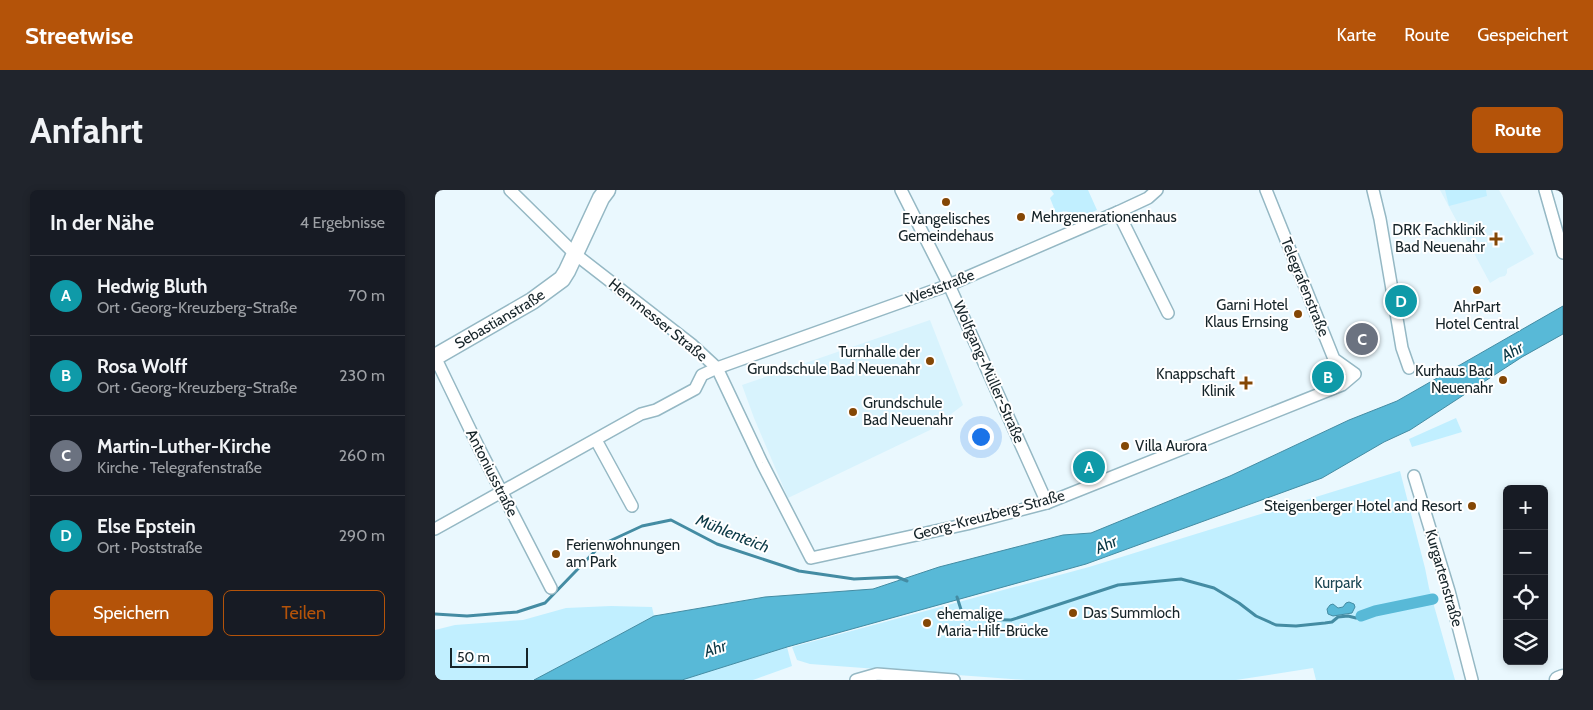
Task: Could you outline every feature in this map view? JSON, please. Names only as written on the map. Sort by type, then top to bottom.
[{"type":"street","name":"Hemmesser Straße","points":[[510,190],[575,254],[691,344],[717,368],[762,463],[811,558]]},
{"type":"street","points":[[575,254],[601,198],[607,190]]},
{"type":"street","name":"Wolfgang-Müller-Straße","points":[[901,190],[949,285],[1047,503]]},
{"type":"street","name":"Weststraße","points":[[435,529],[641,414],[655,410],[695,389],[702,376],[717,368],[949,285],[1118,212],[1147,198],[1157,190]]},
{"type":"street","name":"Telegrafenstraße","points":[[1265,190],[1334,359],[1355,374]]},
{"type":"street","points":[[1373,190],[1380,219],[1402,348],[1409,368]]},
{"type":"street","points":[[1545,190],[1563,253]]},
{"type":"street","points":[[1118,212],[1168,313]]},
{"type":"street","name":"Sebastianstraße","points":[[435,357],[532,301],[561,279],[575,254]]},
{"type":"street","name":"Antoniusstraße","points":[[435,357],[479,448],[551,588]]},
{"type":"street","name":"Georg-Kreuzberg-Straße","points":[[811,558],[967,524],[1047,503],[1329,391],[1342,385],[1355,374]]},
{"type":"street","points":[[596,440],[632,506]]},
{"type":"street","name":"Kurgartenstraße","points":[[1414,476],[1450,597],[1472,680]]},
{"type":"street","points":[[858,679],[877,674],[954,680]]},
{"type":"street","points":[[1558,680],[1563,678]]},
{"type":"shaded area","name":"DRK Fachklinik Bad Neuenahr","points":[[1440,190],[1499,190],[1534,254],[1507,269],[1505,276],[1490,283]]},
{"type":"shaded area","name":"Grundschule Bad Neuenahr","points":[[930,320],[963,405],[930,430],[788,498],[742,385]]},
{"type":"green space","points":[[1051,190],[1088,190],[1097,210],[1079,218],[1068,212],[1056,213],[1050,198],[1054,194]]},
{"type":"green space","points":[[1445,190],[1486,190],[1487,196],[1449,206]]},
{"type":"green space","points":[[1456,418],[1462,432],[1412,447],[1409,439]]},
{"type":"green space","name":"Kurpark","points":[[1400,471],[1429,588],[1455,680],[1316,680],[1313,668],[1236,680],[1026,680],[810,664],[797,660],[792,647],[1089,567]]},
{"type":"green space","points":[[652,607],[654,616],[534,680],[435,680],[435,630],[455,625],[523,620],[566,608]]},
{"type":"green space","points":[[787,647],[792,666],[753,680],[682,680]]},
{"type":"water","name":"Ahr","points":[[1563,306],[1563,334],[1522,357],[1410,430],[1384,442],[1322,478],[1086,564],[787,647],[682,680],[534,680],[654,616],[765,597],[873,589],[939,567],[1063,535],[1091,533],[1230,476],[1349,420],[1397,401]]},
{"type":"water","points":[[1349,602],[1354,604],[1355,607],[1352,613],[1333,616],[1328,614],[1327,609],[1330,605],[1333,604],[1338,608],[1343,607]]},
{"type":"waterway","name":"Mühlenteich","points":[[435,614],[467,616],[517,612],[545,603],[601,545],[642,526],[671,520],[717,544],[799,571],[854,579],[897,577],[907,581]]},
{"type":"waterway","points":[[957,597],[964,619],[1011,620],[1118,585],[1181,579],[1214,588],[1256,616],[1276,625],[1296,626],[1325,623],[1332,622],[1338,617],[1348,616],[1356,618],[1361,616]]},
{"type":"waterway","points":[[1361,616],[1375,611],[1433,599]]},
{"type":"place","name":"Evangelisches Gemeindehaus","points":[[946,202]]},
{"type":"place","name":"Mehrgenerationenhaus","points":[[1021,217]]},
{"type":"place","name":"DRK Fachklinik Bad Neuenahr","points":[[1496,239]]},
{"type":"place","name":"AhrPart Hotel Central","points":[[1477,290]]},
{"type":"place","name":"Else Epstein","points":[[1401,301]]},
{"type":"place","name":"Garni Hotel Klaus Ernsing","points":[[1298,314]]},
{"type":"place","name":"Martin-Luther-Kirche","points":[[1362,339]]},
{"type":"place","name":"Turnhalle der Grundschule Bad Neuenahr","points":[[930,361]]},
{"type":"place","name":"Rosa Wolff","points":[[1328,377]]},
{"type":"place","name":"Kurhaus Bad Neuenahr","points":[[1503,380]]},
{"type":"place","name":"Knappschaft Klinik","points":[[1246,383]]},
{"type":"place","name":"Grundschule Bad Neuenahr","points":[[853,412]]},
{"type":"place","name":"Villa Aurora","points":[[1125,446]]},
{"type":"place","name":"Hedwig Bluth","points":[[1089,467]]},
{"type":"place","name":"Steigenberger Hotel and Resort","points":[[1472,506]]},
{"type":"place","name":"Ferienwohnungen am Park","points":[[556,554]]},
{"type":"place","name":"Das Summloch","points":[[1073,613]]},
{"type":"place","name":"ehemalige Maria-Hilf-Brücke","points":[[927,623]]}]
